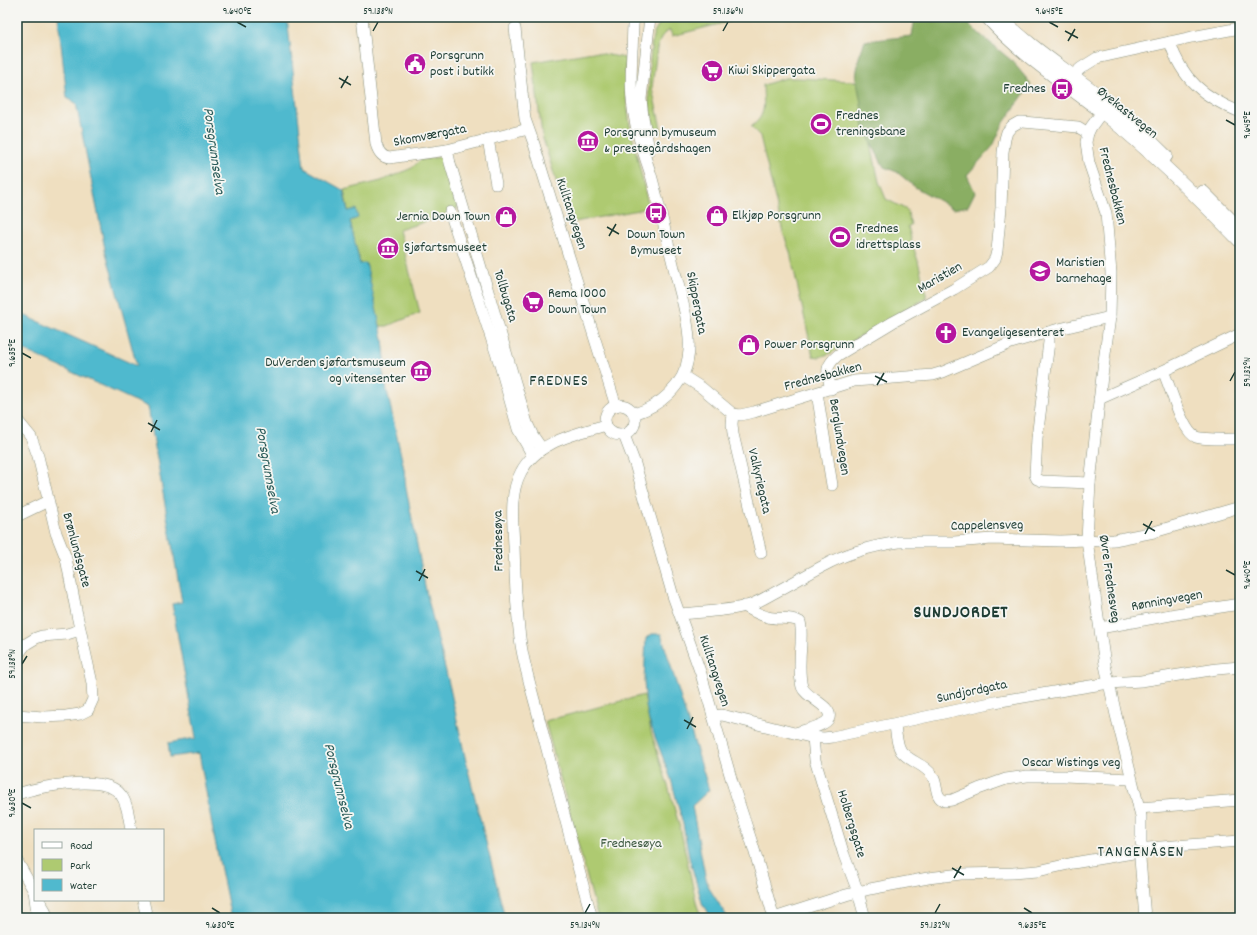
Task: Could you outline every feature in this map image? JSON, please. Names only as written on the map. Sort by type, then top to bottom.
[{"type":"main road","name":"Øyekastvegen","points":[[987,17],[1011,41],[1069,80],[1105,108],[1149,152],[1239,235]]},
{"type":"main road","name":"Øyekastvegen","points":[[1000,17],[1069,80]]},
{"type":"street","name":"Skomværgata","points":[[362,17],[376,144],[379,153],[386,158],[447,150],[528,130]]},
{"type":"street","name":"Skippergata","points":[[634,17],[631,69],[633,107],[643,152],[651,175],[677,278],[689,346],[688,359],[683,376],[672,392],[645,410],[634,414]]},
{"type":"street","name":"Skippergata","points":[[650,17],[641,99],[649,150],[651,175]]},
{"type":"street","name":"Kulltangvegen","points":[[515,28],[525,119],[616,406]]},
{"type":"street","points":[[1069,80],[1081,68],[1097,58],[1240,28]]},
{"type":"street","points":[[1170,42],[1176,60],[1192,83],[1198,89],[1220,103],[1240,112]]},
{"type":"street","name":"Frednesbakken","points":[[733,414],[740,415],[754,412],[854,381],[943,372],[1011,343],[1110,316],[1111,273],[1106,213],[1089,163],[1086,142],[1091,126],[1105,108]]},
{"type":"street","name":"Maristien","points":[[830,389],[827,367],[838,355],[893,322],[954,289],[993,263],[997,251],[1001,208],[1003,152],[1007,132],[1012,126],[1019,122],[1078,127],[1088,133]]},
{"type":"street","points":[[488,139],[496,184]]},
{"type":"street","name":"Tollbugata","points":[[447,150],[527,423],[533,436],[537,452]]},
{"type":"street","points":[[450,212],[500,365],[518,429],[537,452]]},
{"type":"street","name":"Øvre Frednesveg","points":[[1110,316],[1090,483],[1087,540],[1108,683],[1139,808],[1145,846]]},
{"type":"street","points":[[1049,332],[1037,438],[1035,475],[1037,479],[1042,481],[1090,483]]},
{"type":"street","points":[[1099,399],[1163,371],[1240,334]]},
{"type":"street","points":[[1163,371],[1183,421],[1190,434],[1198,438],[1240,439]]},
{"type":"street","points":[[683,376],[702,388],[733,414]]},
{"type":"street","name":"Berglundvegen","points":[[817,393],[832,485]]},
{"type":"street","points":[[625,405],[629,407],[634,414],[636,420],[635,424],[632,429],[624,434],[619,435],[613,433],[606,425],[606,416],[611,408],[616,406],[625,405]]},
{"type":"street","name":"Valkyriegata","points":[[733,414],[733,434],[761,553]]},
{"type":"street","name":"Brønlundsgate","points":[[17,420],[31,437],[38,456],[56,533],[66,558],[93,693],[93,699],[88,710],[80,714],[43,717],[17,715]]},
{"type":"street","name":"Frednesøya","points":[[592,918],[525,665],[516,604],[513,500],[521,470],[537,452],[564,439],[606,425]]},
{"type":"street","name":"Kulltangvegen","points":[[624,434],[633,458],[654,532],[680,614],[701,674],[712,716],[774,918]]},
{"type":"street","name":"Brønlundsgate","points":[[17,516],[48,501]]},
{"type":"street","name":"Cappelensveg","points":[[680,614],[749,605],[846,555],[890,543],[954,542],[992,539],[1060,541],[1114,540],[1154,532],[1240,507]]},
{"type":"street","name":"Rønningvegen","points":[[1100,628],[1240,604]]},
{"type":"street","points":[[744,606],[766,617],[796,620],[800,622],[802,632],[802,687],[809,696],[825,707],[829,714],[829,718],[824,724],[796,733]]},
{"type":"street","points":[[17,654],[26,644],[36,638],[42,636],[67,634],[80,630]]},
{"type":"street","name":"Sundjordgata","points":[[712,716],[722,715],[813,737],[824,738],[995,702],[1108,683],[1141,681],[1217,669],[1240,667]]},
{"type":"street","name":"Oscar Wistings veg","points":[[895,724],[897,741],[900,749],[929,771],[933,777],[938,796],[940,799],[945,801],[952,800],[995,783],[1016,778],[1043,775],[1131,778]]},
{"type":"street","name":"Holbergsgate","points":[[813,737],[815,760],[865,918]]},
{"type":"street","points":[[17,794],[54,785],[80,783],[110,786],[120,794],[127,809],[131,829]]},
{"type":"street","points":[[1139,808],[1240,800]]},
{"type":"street","points":[[1145,846],[1240,840]]},
{"type":"street","points":[[774,918],[870,889],[947,875],[1013,873],[1073,863],[1137,856],[1144,858],[1148,856],[1149,852],[1145,846]]},
{"type":"street","points":[[1137,856],[1145,918]]},
{"type":"street","points":[[17,861],[34,891]]},
{"type":"street","points":[[34,918],[37,913],[36,901]]},
{"type":"street","points":[[40,901],[45,910],[47,918]]},
{"type":"street","points":[[143,901],[147,918]]},
{"type":"green space","points":[[688,17],[743,18],[672,36],[670,30],[662,36],[657,48],[652,88],[661,134],[652,120],[649,100],[650,61],[653,36],[654,32],[661,23]]},
{"type":"green space","points":[[915,17],[961,17],[1012,61],[1031,84],[1003,124],[993,146],[967,175],[975,192],[968,206],[954,209],[915,187],[897,172],[884,167],[864,129],[856,77],[859,57],[865,41],[912,36]]},
{"type":"green space","name":"Porsgrunn bymuseum & prestegårdshagen","points":[[593,52],[625,58],[626,96],[630,126],[649,208],[569,223],[542,135],[533,62]]},
{"type":"green space","points":[[786,78],[865,82],[871,144],[879,182],[886,199],[907,210],[911,225],[908,226],[926,294],[926,297],[923,300],[831,353],[820,357],[813,356],[790,252],[783,232],[760,136],[751,127],[762,113],[764,103],[763,85]]},
{"type":"green space","points":[[439,157],[443,162],[458,208],[436,218],[399,230],[420,313],[387,326],[380,326],[366,264],[360,265],[356,250],[344,190],[381,181],[412,168],[420,160]]},
{"type":"green space","name":"Frednesøya","points":[[644,695],[651,732],[681,832],[697,906],[702,918],[598,918],[545,721]]},
{"type":"water","name":"Porsgrunnselva","points":[[58,17],[287,17],[304,168],[343,190],[348,211],[356,209],[358,218],[350,221],[360,264],[366,263],[383,339],[386,368],[382,368],[404,469],[406,488],[426,591],[450,688],[467,766],[505,918],[231,918],[199,753],[170,757],[168,743],[196,738],[172,604],[182,602],[148,407],[17,347],[17,312],[137,366],[105,249],[76,103],[67,98]]},
{"type":"water","points":[[652,634],[661,634],[709,790],[692,806],[705,875],[709,888],[728,918],[711,918],[706,908],[703,906],[689,857],[683,824],[671,779],[649,721],[644,681],[646,638]]},
{"type":"place","name":"Porsgrunn post i butikk","points":[[415,64]]},
{"type":"place","name":"Kiwi Skippergata","points":[[712,71]]},
{"type":"place","name":"Frednes","points":[[1062,89]]},
{"type":"place","name":"Frednes treningsbane","points":[[821,124]]},
{"type":"place","name":"Porsgrunn bymuseum & prestegårdshagen","points":[[588,141]]},
{"type":"place","name":"Down Town Bymuseet","points":[[656,213]]},
{"type":"place","name":"Elkjøp Porsgrunn","points":[[717,216]]},
{"type":"place","name":"Jernia Down Town","points":[[506,217]]},
{"type":"place","name":"Frednes idrettsplass","points":[[840,237]]},
{"type":"place","name":"Sjøfartsmuseet","points":[[388,248]]},
{"type":"place","name":"Maristien barnehage","points":[[1040,271]]},
{"type":"place","name":"Rema 1000 Down Town","points":[[533,302]]},
{"type":"place","name":"Evangeligesenteret","points":[[946,333]]},
{"type":"place","name":"Power Porsgrunn","points":[[749,345]]},
{"type":"place","name":"DuVerden sjøfartsmuseum og vitensenter","points":[[421,371]]},
{"type":"district","name":"FREDNES","points":[[559,381]]},
{"type":"district","name":"SUNDJORDET","points":[[961,613]]},
{"type":"district","name":"TANGENÅSEN","points":[[1141,852]]}]
